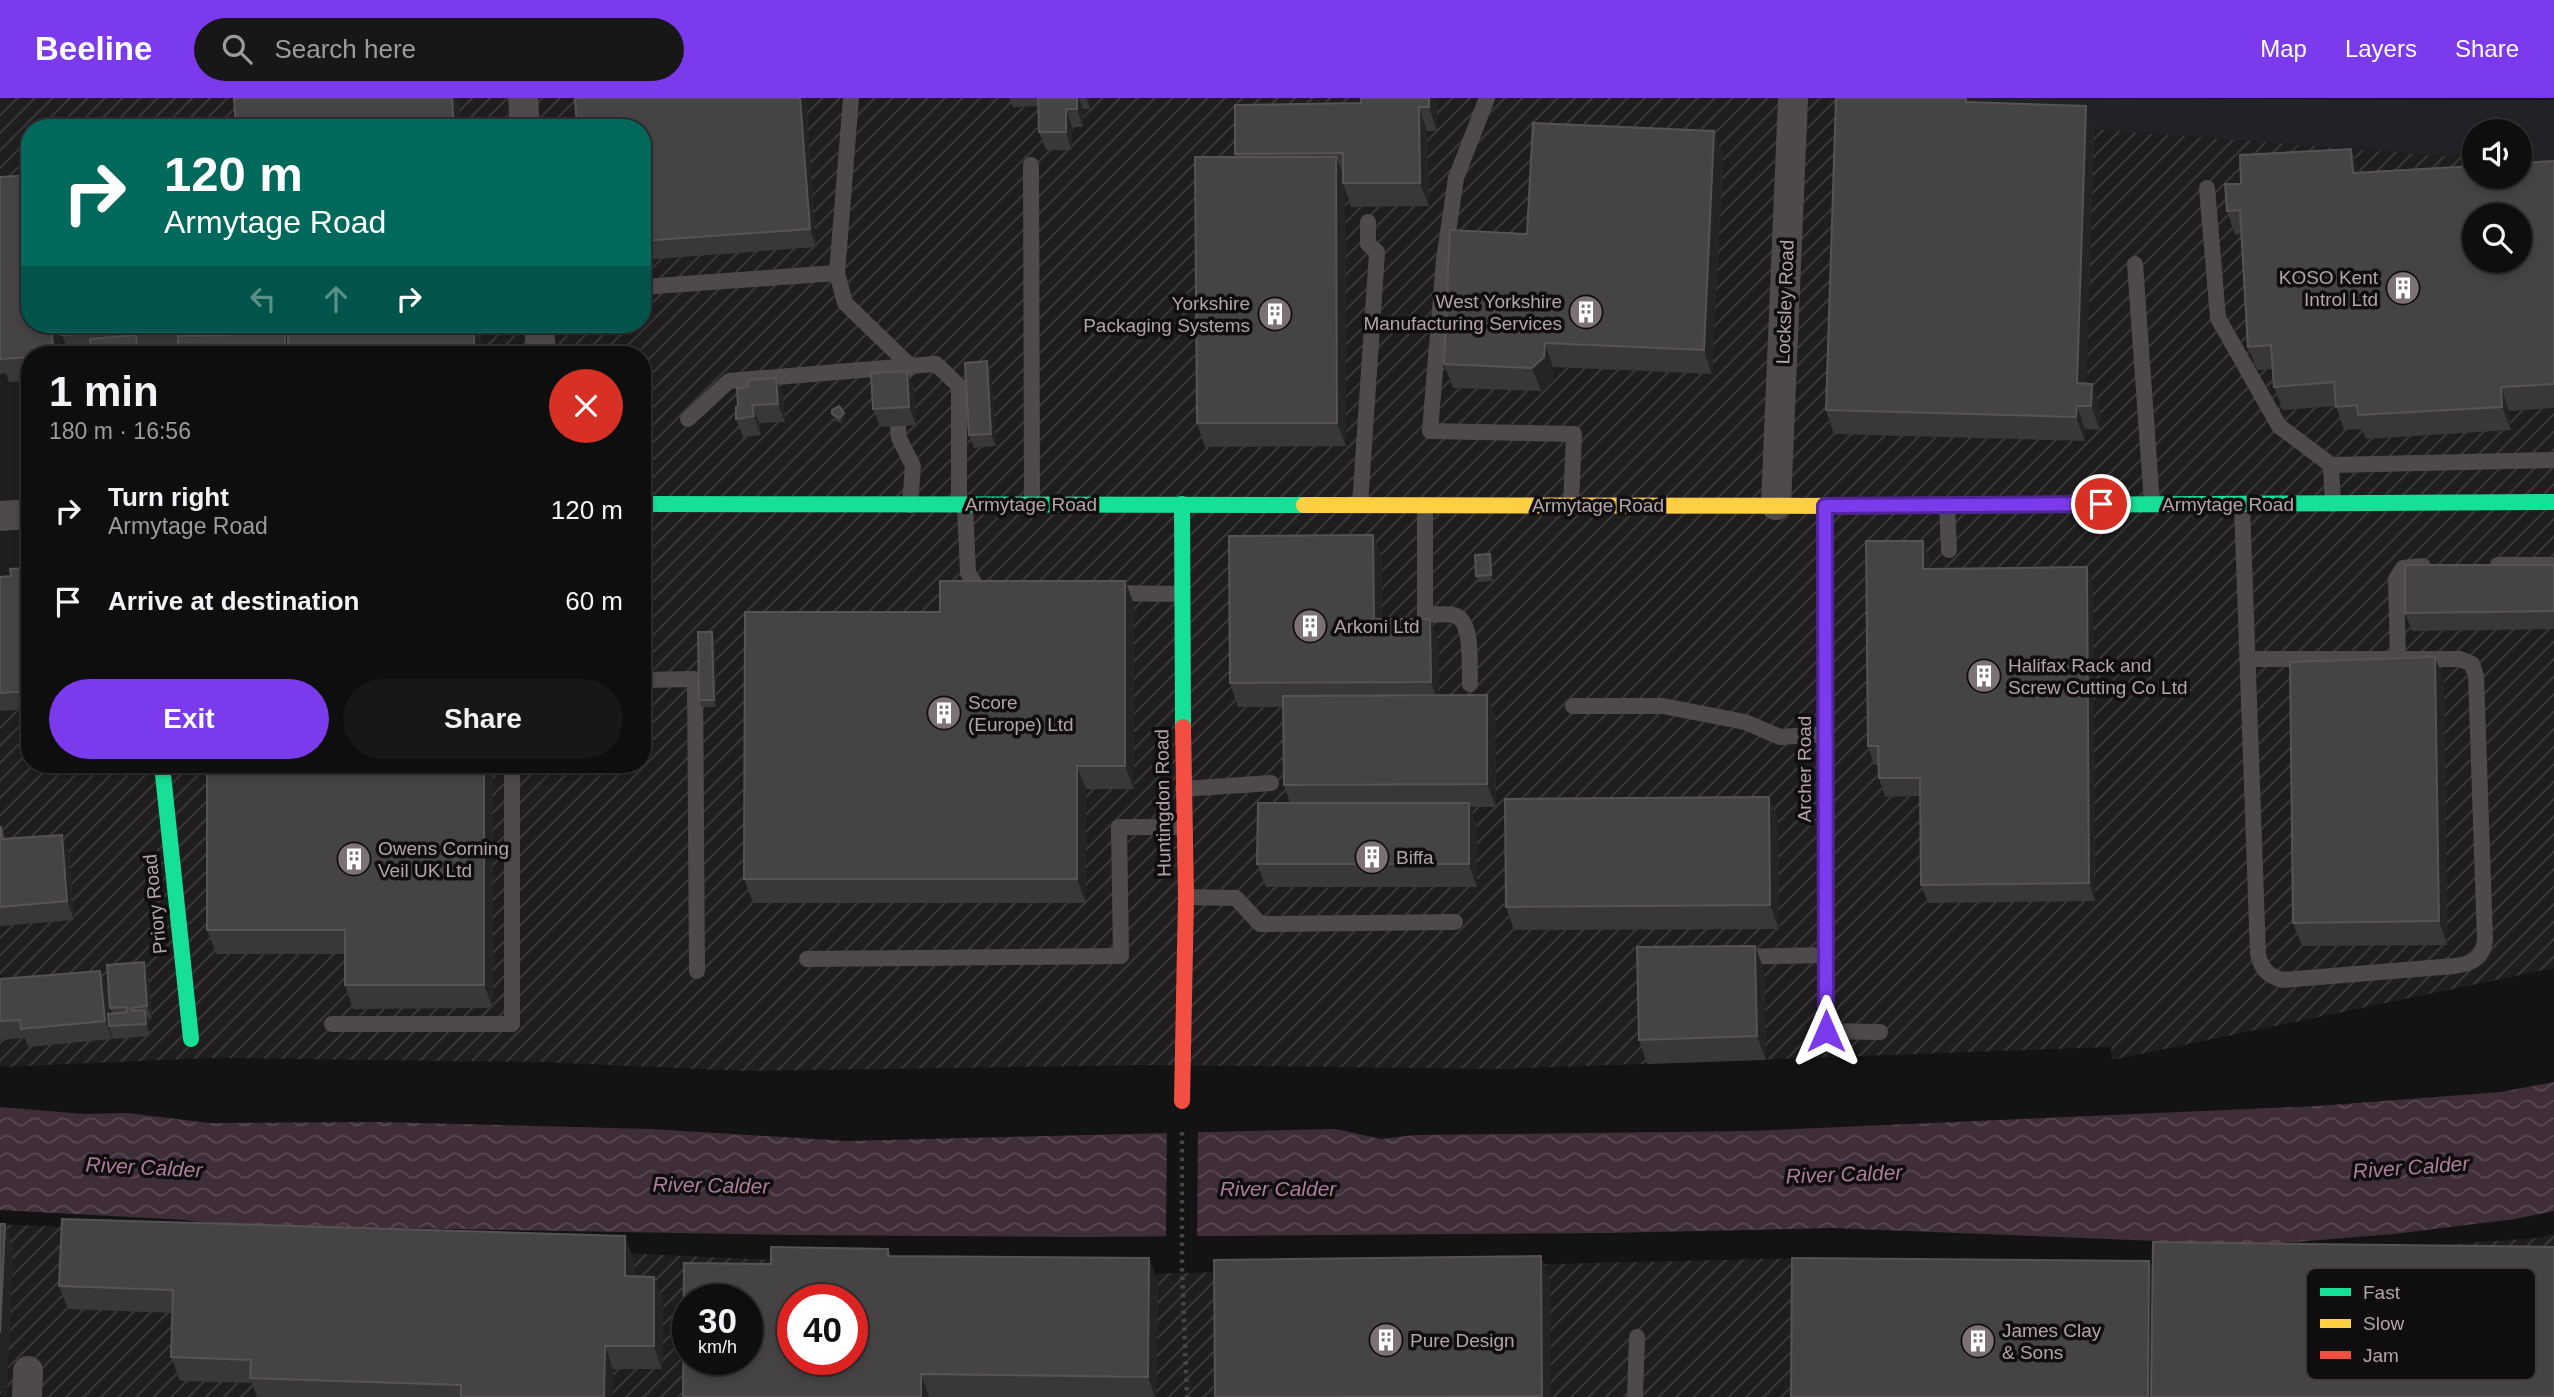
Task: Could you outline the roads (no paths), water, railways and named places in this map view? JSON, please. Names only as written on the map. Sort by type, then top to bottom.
[{"type":"street","points":[[523,98],[524,119]]},
{"type":"street","name":"Locksley Road","points":[[1776,506],[1793,98]]},
{"type":"street","name":"Armytage Road","points":[[651,504],[1825,506],[2554,502]]},
{"type":"street","name":"Huntingdon Road","points":[[1182,504],[1183,827],[1186,897],[1182,1101]]},
{"type":"street","name":"Archer Road","points":[[1825,506],[1826,1031]]},
{"type":"street","points":[[0,516],[21,515]]},
{"type":"street","name":"Priory Road","points":[[163,773],[191,1038]]},
{"type":"lane","points":[[851,98],[837,273],[845,303],[911,366]]},
{"type":"lane","points":[[1487,98],[1456,178],[1444,260],[1430,431],[1574,434],[1571,504]]},
{"type":"lane","points":[[1031,165],[1032,504]]},
{"type":"lane","points":[[2207,188],[2218,318],[2279,426],[2331,465],[2554,460]]},
{"type":"lane","points":[[1360,505],[1377,252],[1368,244],[1368,222]]},
{"type":"lane","points":[[2134,264],[2152,503]]},
{"type":"lane","points":[[651,286],[837,273]]},
{"type":"lane","points":[[688,419],[729,382],[936,364],[959,386],[963,577],[980,592],[1000,592]]},
{"type":"lane","points":[[897,391],[896,380],[911,366]]},
{"type":"lane","points":[[898,426],[899,438],[913,466],[910,505]]},
{"type":"lane","points":[[2331,465],[2333,504]]},
{"type":"lane","points":[[1424,505],[1424,615],[1454,615],[1464,623],[1468,637],[1470,684]]},
{"type":"lane","points":[[1947,505],[1949,550]]},
{"type":"lane","points":[[2242,505],[2258,954],[2265,972],[2283,980],[2466,965],[2476,960],[2484,951],[2472,664],[2460,659],[2248,659]]},
{"type":"lane","points":[[2488,566],[2554,565]]},
{"type":"lane","points":[[2398,658],[2398,575],[2408,566],[2435,566]]},
{"type":"lane","points":[[1095,593],[1181,594]]},
{"type":"lane","points":[[651,680],[695,678],[697,971]]},
{"type":"lane","points":[[1573,706],[1663,706],[1745,723],[1780,737],[1825,734]]},
{"type":"lane","points":[[332,1024],[512,1024],[512,773]]},
{"type":"lane","points":[[1183,789],[1271,783]]},
{"type":"lane","points":[[807,959],[1121,956],[1119,827],[1183,827]]},
{"type":"lane","points":[[1186,897],[1236,898],[1260,924],[1455,922]]},
{"type":"lane","points":[[1715,958],[1826,955]]},
{"type":"lane","points":[[1826,1031],[1880,1032]]},
{"type":"lane","points":[[1635,1397],[1637,1337]]},
{"type":"water","name":"River Calder","points":[[2554,1082],[2554,1211],[2515,1219],[2394,1234],[2283,1243],[2209,1243],[1833,1228],[1606,1233],[1081,1237],[790,1235],[219,1225],[186,1220],[0,1210],[0,1107],[84,1114],[127,1113],[209,1123],[380,1122],[650,1129],[847,1141],[1336,1129],[1381,1139],[1415,1135],[1749,1131],[2318,1106],[2501,1092]]},
{"type":"place","name":"KOSO Kent Introl Ltd","points":[[2403,288]]},
{"type":"place","name":"West Yorkshire Manufacturing Services","points":[[1586,312]]},
{"type":"place","name":"Yorkshire Packaging Systems","points":[[1275,314]]},
{"type":"place","name":"Arkoni Ltd","points":[[1310,626]]},
{"type":"place","name":"Halifax Rack and Screw Cutting Co Ltd","points":[[1984,676]]},
{"type":"place","name":"Score (Europe) Ltd","points":[[944,713]]},
{"type":"place","name":"Biffa","points":[[1372,857]]},
{"type":"place","name":"Owens Corning Veil UK Ltd","points":[[354,859]]},
{"type":"place","name":"Pure Design","points":[[1386,1340]]},
{"type":"place","name":"James Clay & Sons","points":[[1978,1341]]}]
